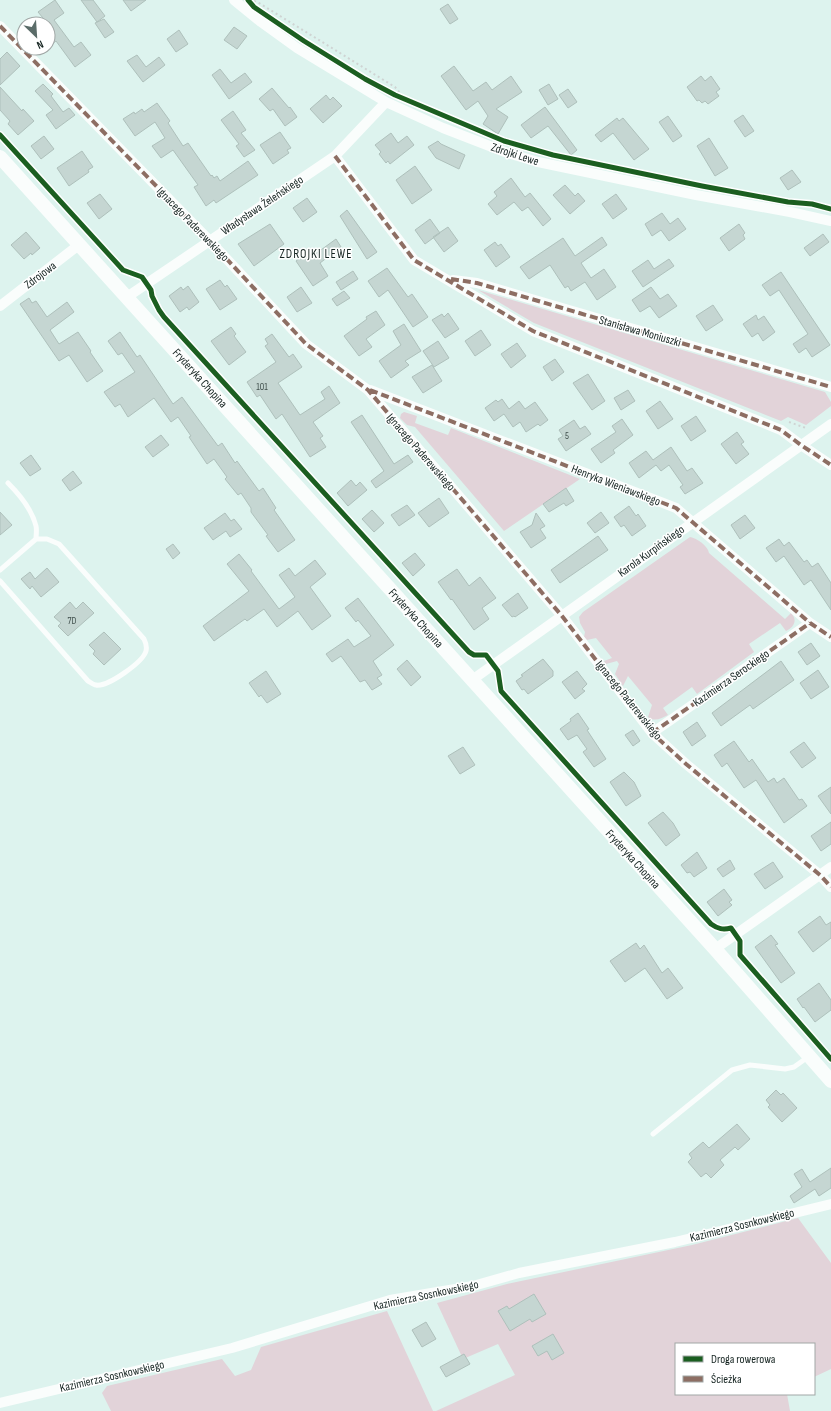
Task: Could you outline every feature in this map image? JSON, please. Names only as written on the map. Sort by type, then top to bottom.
[{"type":"street","name":"Zdrojki Lewe","points":[[234,0],[297,48],[386,102],[444,128],[498,149],[538,162],[831,221]]},
{"type":"street","name":"Ignacego Paderewskiego","points":[[0,26],[209,240],[306,344],[368,390],[562,616],[652,733],[686,764],[820,875],[831,887]]},
{"type":"street","name":"Władysława Żeleńskiego","points":[[127,297],[335,156],[386,102]]},
{"type":"street","name":"Stanisława Moniuszki","points":[[335,156],[414,260],[534,331],[781,430],[831,464]]},
{"type":"street","name":"Fryderyka Chopina","points":[[0,157],[715,949],[831,1082]]},
{"type":"street","name":"Zdrojowa","points":[[0,306],[80,244]]},
{"type":"street","name":"Stanisława Moniuszki","points":[[448,279],[477,283],[831,387]]},
{"type":"street","name":"Henryka Wieniawskiego","points":[[368,390],[676,508],[810,623],[831,638]]},
{"type":"street","name":"Karola Kurpińskiego","points":[[472,680],[831,424]]},
{"type":"street","name":"Kazimierza Serockiego","points":[[652,733],[810,623]]},
{"type":"street","points":[[715,949],[831,867]]},
{"type":"street","name":"Kazimierza Sosnkowskiego","points":[[0,1403],[232,1348],[390,1300],[472,1286],[519,1273],[675,1242],[831,1204]]},
{"type":"lane","points":[[8,483],[16,491],[33,516],[36,527],[36,539]]},
{"type":"lane","points":[[0,570],[36,539],[48,539],[59,544],[144,639],[146,651],[143,657],[119,678],[97,686],[88,681],[0,581]]},
{"type":"lane","points":[[653,1134],[732,1070],[750,1065],[785,1069],[794,1067],[809,1057]]},
{"type":"path","points":[[249,0],[254,7]]},
{"type":"path","points":[[249,0],[259,3],[395,87],[404,98]]},
{"type":"path","points":[[389,91],[404,98]]},
{"type":"path","points":[[781,430],[788,421],[806,428],[811,426]]},
{"type":"shaded area","points":[[478,290],[825,392],[831,402],[831,406],[806,425],[788,417],[781,421],[534,323]]},
{"type":"shaded area","points":[[404,412],[417,416],[415,423],[448,435],[451,428],[580,479],[504,531],[415,427],[407,425],[400,418],[401,414]]},
{"type":"shaded area","points":[[690,537],[702,543],[707,548],[709,553],[785,619],[791,613],[795,621],[786,631],[780,623],[749,644],[754,652],[697,694],[692,687],[663,708],[668,715],[655,720],[648,717],[652,705],[628,676],[623,686],[615,674],[619,664],[617,661],[606,664],[604,661],[612,658],[596,638],[587,640],[584,637],[585,632],[580,623],[579,617],[583,612]]},
{"type":"shaded area","points":[[798,1218],[831,1263],[831,1369],[815,1377],[815,1343],[675,1343],[675,1395],[787,1395],[790,1411],[436,1411],[515,1375],[498,1344],[463,1359],[437,1303],[507,1284],[692,1245]]},
{"type":"shaded area","points":[[387,1311],[433,1411],[111,1411],[102,1393],[107,1386],[222,1359],[235,1376],[251,1370],[261,1347]]},
{"type":"building","points":[[55,0],[64,13],[56,19],[56,16],[41,16],[38,12]]},
{"type":"building","points":[[81,0],[93,0],[105,16],[97,22]]},
{"type":"building","points":[[123,0],[146,0],[131,11]]},
{"type":"building","points":[[448,4],[458,19],[450,24],[440,9]]},
{"type":"building","points":[[104,19],[114,32],[105,38],[95,23]]},
{"type":"building","points":[[56,23],[74,47],[81,42],[91,55],[75,67],[56,41]]},
{"type":"building","points":[[234,27],[247,36],[237,49],[224,40]]},
{"type":"building","points":[[179,30],[188,44],[176,52],[167,39]]},
{"type":"building","points":[[7,52],[20,66],[0,85],[0,59]]},
{"type":"building","points":[[137,55],[146,67],[159,57],[165,65],[143,82],[127,61]]},
{"type":"building","points":[[454,66],[473,91],[486,82],[492,90],[511,76],[522,92],[496,109],[508,117],[498,134],[483,124],[488,116],[478,101],[466,110],[441,76]]},
{"type":"building","points":[[220,69],[231,83],[245,73],[252,82],[229,99],[212,75]]},
{"type":"building","points":[[701,76],[705,81],[711,76],[720,89],[716,92],[719,96],[708,104],[705,101],[702,103],[699,100],[697,101],[687,87]]},
{"type":"building","points":[[43,84],[53,94],[51,96],[63,112],[69,108],[75,115],[56,129],[46,115],[53,110],[35,91]]},
{"type":"building","points":[[549,84],[558,99],[548,105],[539,90]]},
{"type":"building","points":[[0,87],[22,111],[23,109],[34,121],[18,135],[8,124],[10,121],[0,110]]},
{"type":"building","points":[[272,88],[289,108],[290,107],[297,117],[285,126],[273,109],[270,111],[259,99]]},
{"type":"building","points":[[568,89],[577,102],[568,108],[559,95]]},
{"type":"building","points":[[326,95],[330,100],[333,97],[342,106],[323,123],[310,109]]},
{"type":"building","points":[[157,103],[170,121],[168,123],[183,146],[188,143],[211,176],[212,175],[214,178],[217,176],[220,181],[248,161],[258,175],[216,203],[214,200],[206,206],[194,187],[198,185],[173,150],[161,158],[152,146],[165,138],[155,122],[135,136],[123,119],[142,109],[144,112]]},
{"type":"building","points":[[545,107],[577,150],[571,155],[548,126],[531,138],[521,125]]},
{"type":"building","points":[[233,111],[246,130],[241,133],[255,150],[244,157],[236,146],[239,144],[221,120]]},
{"type":"building","points":[[743,115],[754,131],[745,137],[734,121]]},
{"type":"building","points":[[668,116],[682,136],[673,142],[659,122]]},
{"type":"building","points":[[617,118],[619,121],[623,118],[649,149],[634,160],[613,133],[601,142],[595,135]]},
{"type":"building","points":[[280,132],[291,148],[287,150],[289,153],[273,164],[260,145]]},
{"type":"building","points":[[391,133],[398,143],[407,136],[414,145],[390,164],[388,161],[386,163],[379,154],[381,152],[375,145]]},
{"type":"building","points":[[44,136],[54,149],[41,159],[31,146]]},
{"type":"building","points":[[709,138],[728,168],[715,176],[697,146]]},
{"type":"building","points":[[438,141],[441,144],[465,155],[459,169],[436,158],[428,147]]},
{"type":"building","points":[[82,151],[93,167],[88,170],[89,172],[69,186],[57,168]]},
{"type":"building","points":[[415,166],[432,190],[412,204],[396,180]]},
{"type":"building","points":[[792,170],[801,182],[788,190],[780,178]]},
{"type":"building","points":[[511,178],[525,197],[530,193],[551,219],[543,226],[528,207],[522,211],[514,202],[497,215],[488,204],[497,196],[494,192]]},
{"type":"building","points":[[565,185],[575,196],[578,193],[585,201],[570,214],[553,195]]},
{"type":"building","points":[[100,194],[112,209],[99,219],[87,203]]},
{"type":"building","points":[[616,194],[627,209],[613,219],[602,204]]},
{"type":"building","points":[[307,198],[317,212],[303,222],[293,208]]},
{"type":"building","points":[[347,210],[377,252],[367,259],[340,216]]},
{"type":"building","points":[[662,213],[670,224],[678,218],[686,229],[669,241],[661,230],[652,236],[645,224]]},
{"type":"building","points":[[430,219],[440,233],[425,244],[415,230]]},
{"type":"building","points":[[270,224],[284,244],[254,266],[238,244]]},
{"type":"building","points":[[739,224],[745,233],[743,235],[745,239],[729,251],[720,238]]},
{"type":"building","points":[[448,227],[458,241],[444,252],[433,237]]},
{"type":"building","points":[[26,232],[40,248],[32,255],[31,253],[24,259],[11,245]]},
{"type":"building","points":[[823,234],[829,242],[810,256],[804,248]]},
{"type":"building","points":[[602,237],[607,245],[581,263],[591,278],[604,269],[616,287],[597,300],[585,282],[571,291],[568,286],[565,288],[550,265],[529,279],[520,267],[563,238],[575,256]]},
{"type":"building","points":[[336,239],[341,247],[320,263],[328,276],[313,286],[296,261],[311,250],[314,255]]},
{"type":"building","points":[[495,242],[498,246],[501,244],[510,257],[496,267],[484,250]]},
{"type":"building","points":[[669,259],[674,266],[643,287],[632,271],[648,260],[654,269]]},
{"type":"building","points":[[387,268],[408,297],[412,294],[428,317],[413,327],[388,290],[379,297],[368,281]]},
{"type":"building","points":[[353,271],[358,279],[341,290],[336,282]]},
{"type":"building","points":[[781,272],[830,345],[812,357],[806,348],[799,353],[793,344],[808,334],[779,290],[770,296],[762,285]]},
{"type":"building","points":[[220,280],[225,287],[227,285],[237,299],[220,310],[206,289]]},
{"type":"building","points":[[188,286],[199,302],[189,310],[187,307],[180,312],[169,296],[181,287],[183,290]]},
{"type":"building","points":[[301,287],[312,303],[297,312],[287,297]]},
{"type":"building","points":[[651,287],[660,299],[668,294],[677,306],[659,318],[650,306],[640,312],[632,300]]},
{"type":"building","points":[[344,291],[350,298],[337,306],[332,299]]},
{"type":"building","points":[[29,298],[32,303],[36,301],[47,317],[67,302],[74,312],[50,330],[59,344],[78,332],[103,371],[87,382],[69,355],[59,361],[20,304]]},
{"type":"building","points":[[713,305],[723,320],[706,331],[696,316]]},
{"type":"building","points":[[376,311],[385,325],[366,339],[372,347],[359,356],[344,336],[367,319],[366,317]]},
{"type":"building","points":[[448,313],[459,329],[445,338],[432,320],[442,314],[444,317]]},
{"type":"building","points":[[756,315],[758,320],[764,316],[775,332],[763,341],[758,333],[752,337],[743,324]]},
{"type":"building","points":[[404,324],[421,351],[405,361],[409,365],[391,378],[379,361],[401,345],[393,331]]},
{"type":"building","points":[[231,327],[236,334],[234,336],[246,352],[229,365],[211,341]]},
{"type":"building","points":[[481,330],[491,345],[475,356],[465,341]]},
{"type":"building","points":[[120,332],[137,357],[140,355],[173,404],[182,397],[218,446],[222,443],[235,463],[237,461],[259,491],[263,488],[276,508],[274,510],[295,540],[278,552],[266,536],[268,535],[251,512],[251,508],[241,493],[238,495],[225,479],[227,477],[214,459],[207,464],[178,417],[171,422],[154,398],[128,417],[120,404],[115,407],[104,392],[135,372],[122,353],[118,355],[108,341]]},
{"type":"building","points":[[272,334],[289,357],[293,354],[302,367],[278,383],[300,415],[325,399],[321,392],[329,386],[340,403],[313,422],[323,436],[320,438],[326,447],[310,457],[282,414],[276,419],[260,395],[257,397],[247,382],[276,362],[265,346],[268,344],[265,339]]},
{"type":"building","points":[[438,341],[449,358],[434,367],[423,351]]},
{"type":"building","points":[[517,343],[526,356],[511,368],[501,354]]},
{"type":"building","points":[[555,359],[564,372],[552,381],[543,367]]},
{"type":"building","points":[[432,365],[442,381],[423,393],[412,377]]},
{"type":"building","points":[[588,374],[605,401],[592,410],[573,383]]},
{"type":"building","points":[[628,390],[635,401],[621,410],[614,398]]},
{"type":"building","points":[[502,399],[509,409],[519,401],[525,409],[535,402],[548,420],[540,426],[538,424],[526,432],[520,422],[513,427],[504,414],[494,421],[485,408],[496,400],[498,402]]},
{"type":"building","points":[[660,401],[673,419],[658,429],[646,411]]},
{"type":"building","points":[[362,415],[394,464],[408,455],[413,462],[376,488],[371,481],[384,471],[351,422]]},
{"type":"building","points":[[696,416],[706,431],[691,441],[681,426]]},
{"type":"building","points":[[622,419],[633,435],[613,450],[615,453],[601,463],[591,449],[616,432],[612,426]]},
{"type":"building","points":[[574,420],[580,429],[585,426],[591,434],[566,451],[558,439],[563,436],[559,430]]},
{"type":"building","points":[[737,432],[744,442],[741,444],[749,454],[736,464],[721,444]]},
{"type":"building","points":[[161,435],[169,445],[153,457],[145,447]]},
{"type":"building","points":[[671,447],[687,471],[692,468],[703,483],[685,494],[680,487],[683,485],[669,465],[661,471],[656,465],[639,478],[629,463],[646,451],[653,460]]},
{"type":"building","points":[[31,455],[41,469],[30,476],[20,463]]},
{"type":"building","points":[[73,471],[82,483],[70,491],[62,480]]},
{"type":"building","points":[[351,480],[356,486],[360,482],[367,490],[348,506],[337,493]]},
{"type":"building","points":[[566,488],[574,501],[566,506],[564,503],[549,512],[543,504]]},
{"type":"building","points":[[439,498],[449,513],[429,527],[418,513]]},
{"type":"building","points":[[407,505],[415,515],[399,526],[391,515]]},
{"type":"building","points":[[629,506],[636,516],[638,514],[646,526],[632,536],[624,525],[621,527],[614,517]]},
{"type":"building","points":[[372,510],[384,523],[374,532],[362,519]]},
{"type":"building","points":[[0,512],[12,525],[0,535]]},
{"type":"building","points":[[601,512],[609,523],[595,533],[587,523]]},
{"type":"building","points":[[225,513],[231,521],[234,519],[242,529],[230,537],[226,531],[213,540],[204,528]]},
{"type":"building","points":[[536,513],[545,526],[540,529],[546,538],[531,548],[520,532],[532,525]]},
{"type":"building","points":[[745,515],[755,528],[740,539],[731,525]]},
{"type":"building","points":[[598,536],[608,550],[560,583],[551,570]]},
{"type":"building","points":[[779,539],[784,546],[789,542],[804,562],[807,560],[812,567],[818,563],[831,583],[831,610],[811,580],[804,585],[784,556],[776,562],[766,548]]},
{"type":"building","points":[[173,544],[180,553],[173,559],[166,549]]},
{"type":"building","points":[[415,553],[425,565],[413,576],[402,563]]},
{"type":"building","points":[[239,554],[279,609],[295,597],[279,575],[289,568],[295,576],[315,560],[326,574],[310,587],[331,616],[312,630],[298,611],[277,627],[264,609],[247,621],[245,619],[214,641],[203,626],[249,591],[227,564]]},
{"type":"building","points":[[47,568],[59,582],[41,597],[32,586],[30,589],[21,579],[30,572],[35,579]]},
{"type":"building","points":[[457,569],[469,586],[480,577],[496,598],[482,608],[489,619],[474,630],[438,582]]},
{"type":"building","points":[[518,593],[528,608],[515,617],[512,617],[502,605]]},
{"type":"building","points":[[358,598],[394,645],[373,661],[382,675],[377,678],[382,684],[372,690],[365,680],[360,682],[341,656],[332,662],[326,654],[348,639],[354,647],[371,636],[358,620],[356,622],[345,608]]},
{"type":"building","points":[[70,602],[76,609],[83,602],[94,613],[68,636],[58,626],[61,623],[54,617]]},
{"type":"building","points":[[104,632],[121,649],[104,665],[93,654],[95,651],[89,645]]},
{"type":"building","points":[[811,643],[820,656],[807,665],[798,652]]},
{"type":"building","points":[[543,659],[553,671],[553,676],[528,694],[524,689],[522,690],[516,681],[523,676],[521,675]]},
{"type":"building","points":[[407,660],[421,677],[411,686],[397,669]]},
{"type":"building","points":[[781,661],[794,680],[753,709],[750,705],[721,726],[712,713]]},
{"type":"building","points":[[818,670],[829,687],[811,699],[800,683]]},
{"type":"building","points":[[266,671],[281,694],[267,703],[261,695],[259,697],[249,683]]},
{"type":"building","points":[[577,671],[587,684],[582,689],[585,691],[575,699],[562,682]]},
{"type":"building","points":[[578,713],[606,759],[594,767],[583,752],[587,749],[577,735],[568,740],[560,729],[571,721],[570,719]]},
{"type":"building","points":[[697,722],[706,736],[692,746],[683,732]]},
{"type":"building","points":[[633,730],[640,741],[633,746],[625,735]]},
{"type":"building","points":[[734,741],[749,762],[752,759],[768,782],[774,778],[777,783],[784,778],[799,800],[802,799],[807,806],[784,823],[756,780],[744,788],[727,763],[722,767],[714,755]]},
{"type":"building","points":[[804,742],[816,758],[802,768],[790,752]]},
{"type":"building","points":[[463,747],[475,765],[460,774],[448,756]]},
{"type":"building","points":[[624,772],[634,782],[641,796],[626,806],[610,782]]},
{"type":"building","points":[[831,787],[831,814],[818,796]]},
{"type":"building","points":[[663,812],[673,823],[680,835],[666,846],[648,823]]},
{"type":"building","points":[[831,822],[831,844],[821,851],[811,836]]},
{"type":"building","points":[[697,852],[707,868],[694,877],[690,872],[687,873],[681,865]]},
{"type":"building","points":[[730,860],[735,869],[723,877],[717,869]]},
{"type":"building","points":[[773,862],[783,877],[765,889],[754,874]]},
{"type":"building","points":[[724,889],[732,900],[729,902],[732,905],[718,916],[707,902]]},
{"type":"building","points":[[820,916],[826,925],[831,922],[831,938],[813,952],[798,932]]},
{"type":"building","points":[[771,935],[778,944],[775,945],[795,973],[781,983],[755,947]]},
{"type":"building","points":[[636,943],[640,949],[644,945],[662,973],[668,968],[683,988],[667,999],[645,968],[625,982],[610,961]]},
{"type":"building","points":[[819,983],[831,1000],[831,1010],[815,1022],[797,999]]},
{"type":"building","points":[[776,1090],[781,1095],[783,1093],[797,1108],[782,1122],[768,1107],[770,1105],[766,1100]]},
{"type":"building","points":[[737,1124],[750,1139],[738,1150],[735,1147],[720,1160],[724,1165],[711,1178],[706,1173],[701,1177],[688,1162],[692,1158],[689,1154],[703,1142],[709,1148]]},
{"type":"building","points":[[831,1168],[831,1188],[819,1196],[815,1189],[794,1203],[790,1196],[802,1187],[794,1174],[802,1169],[810,1182]]},
{"type":"building","points":[[534,1294],[546,1314],[532,1322],[530,1319],[510,1331],[498,1311],[507,1306],[509,1309]]},
{"type":"building","points":[[426,1322],[436,1339],[422,1347],[412,1330]]},
{"type":"building","points":[[553,1334],[564,1353],[552,1360],[547,1351],[538,1356],[532,1346]]},
{"type":"building","points":[[464,1354],[470,1364],[446,1377],[440,1367]]},
{"type":"marked path","points":[[0,26],[209,240],[306,344],[368,390],[562,616],[652,733],[686,764],[820,875],[831,887]]},
{"type":"marked path","points":[[335,156],[414,260],[533,331],[781,430],[831,465]]},
{"type":"marked path","points":[[451,279],[477,283],[831,387]]},
{"type":"marked path","points":[[370,390],[676,508],[810,623],[831,637]]},
{"type":"marked path","points":[[652,733],[810,623]]},
{"type":"cycle path","points":[[248,0],[254,7],[304,41],[365,79],[395,95],[504,141],[553,155],[702,186],[788,202],[812,204],[831,209]]},
{"type":"cycle path","points":[[0,135],[123,270],[142,277],[151,290],[152,296],[164,317],[469,652],[474,655],[486,655],[498,671],[501,691],[711,924],[721,929],[731,928],[740,941],[740,955],[831,1059]]},
{"type":"district","name":"ZDROJKI LEWE","points":[[316,253]]}]
